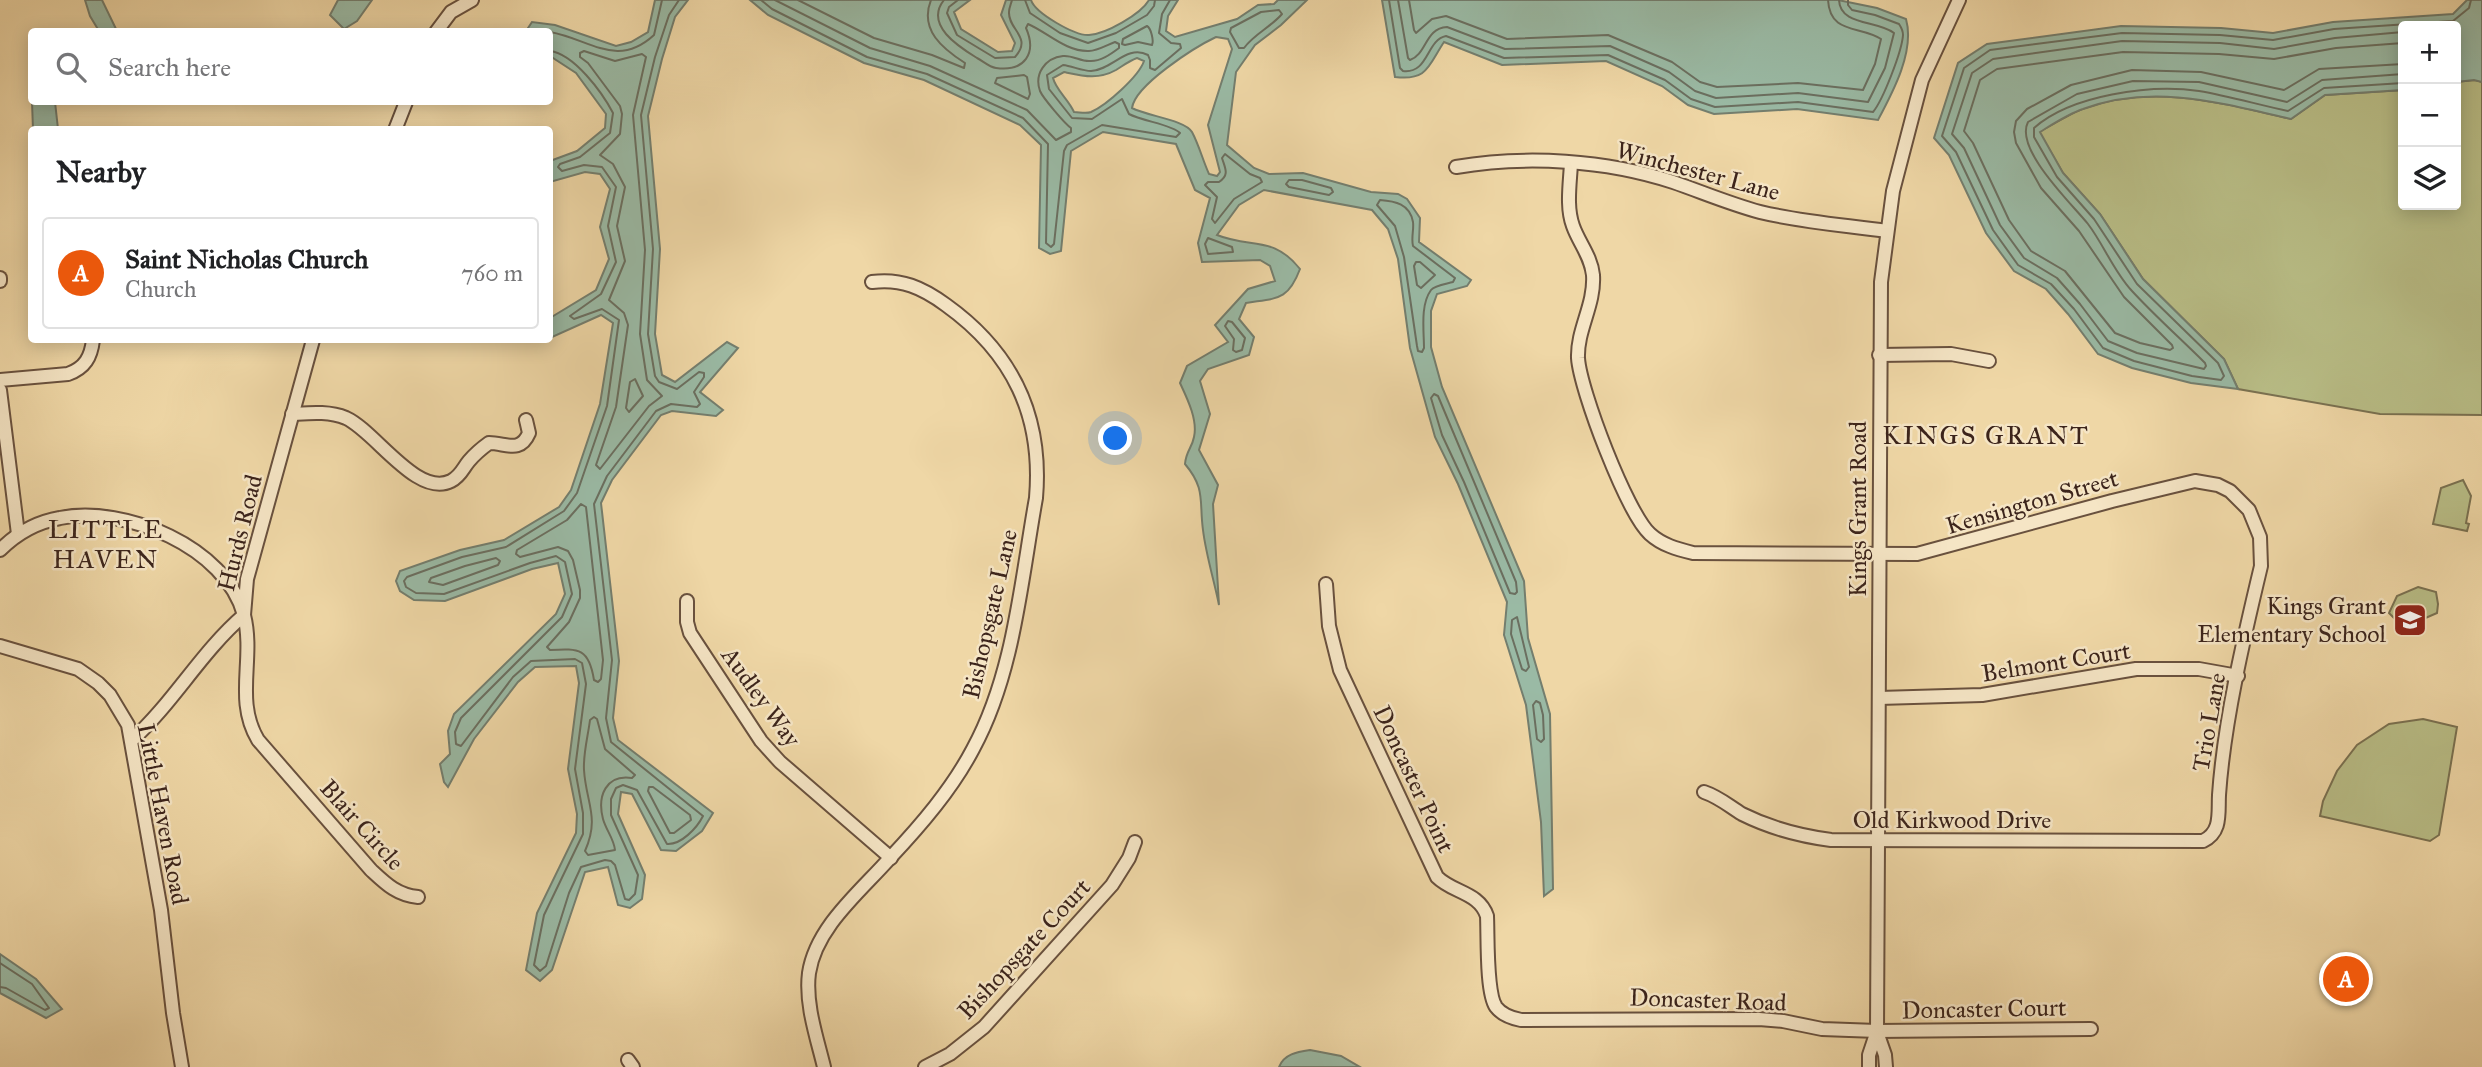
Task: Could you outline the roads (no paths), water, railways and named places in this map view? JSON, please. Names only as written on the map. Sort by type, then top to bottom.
[{"type":"street","points":[[439,28],[451,12],[472,0]]},
{"type":"street","name":"Kings Grant Road","points":[[1869,1067],[1869,1055],[1877,1031],[1880,296],[1896,176],[1922,80],[1959,0]]},
{"type":"street","points":[[397,126],[405,105]]},
{"type":"street","name":"Winchester Lane","points":[[1456,167],[1490,161],[1572,163],[1633,172],[1762,212],[1887,231]]},
{"type":"street","name":"Kensington Street","points":[[1572,163],[1570,217],[1593,274],[1590,305],[1578,347],[1580,373],[1630,508],[1640,523],[1662,543],[1693,553],[1917,554],[2195,481]]},
{"type":"street","name":"Bishopsgate Lane","points":[[824,1067],[808,991],[813,957],[831,925],[891,858],[947,789],[974,748],[989,714],[1008,651],[1038,479],[1035,437],[1029,414],[1010,371],[995,350],[962,316],[926,292],[902,281],[888,279],[872,282]]},
{"type":"street","points":[[0,380],[77,371],[89,358],[92,343]]},
{"type":"street","name":"Hurds Road","points":[[132,740],[218,640],[244,615],[247,579],[312,343]]},
{"type":"street","points":[[1879,355],[1951,354],[1989,360]]},
{"type":"street","points":[[0,390],[18,534]]},
{"type":"street","points":[[292,414],[321,413],[347,418],[420,479],[436,484],[450,481],[460,475],[469,461],[489,443],[514,447],[521,445],[529,433],[526,420]]},
{"type":"street","name":"Trio Lane","points":[[2195,481],[2218,485],[2240,499],[2249,510],[2260,537],[2261,566],[2221,767],[2218,826],[2210,838]]},
{"type":"street","points":[[0,550],[18,534],[45,522],[75,516],[113,518],[137,524],[182,543],[205,559],[227,583],[244,615]]},
{"type":"street","name":"Doncaster Point","points":[[1325,584],[1329,626],[1340,670],[1437,877],[1445,885],[1475,898],[1485,908],[1490,990],[1497,1007],[1503,1014],[1521,1020],[1579,1019]]},
{"type":"street","name":"Audley Way","points":[[687,601],[690,633],[761,741],[780,762],[891,858]]},
{"type":"street","name":"Blair Circle","points":[[244,615],[248,646],[244,702],[247,717],[258,740],[391,888],[402,894],[418,897]]},
{"type":"street","name":"Little Haven Road","points":[[0,646],[78,669],[98,683],[120,710],[132,740],[161,910],[182,1067]]},
{"type":"street","name":"Belmont Court","points":[[1879,698],[1982,695],[2136,669],[2199,669],[2238,676]]},
{"type":"street","name":"Old Kirkwood Drive","points":[[1704,792],[1715,795],[1740,813],[1785,831],[1831,840],[2097,843],[2203,841],[2210,838]]},
{"type":"street","name":"Bishopsgate Court","points":[[925,1067],[950,1054],[984,1027],[1112,885],[1129,858],[1135,842]]},
{"type":"street","name":"Doncaster Road","points":[[1579,1019],[1759,1019],[1822,1029],[1877,1031]]},
{"type":"street","name":"Doncaster Court","points":[[1877,1031],[2091,1029]]},
{"type":"street","name":"Kings Grant Road","points":[[1877,1031],[1886,1067]]},
{"type":"water","points":[[85,0],[102,0],[116,28],[97,28]]},
{"type":"water","points":[[338,0],[372,0],[357,21],[346,28],[330,15]]},
{"type":"water","points":[[655,0],[688,0],[675,17],[648,116],[660,249],[655,334],[662,375],[675,382],[727,342],[738,348],[700,392],[723,410],[716,416],[672,411],[661,415],[612,480],[601,503],[619,661],[613,718],[618,740],[713,813],[702,831],[676,851],[661,850],[632,794],[621,792],[618,814],[645,875],[642,899],[630,908],[618,905],[608,867],[585,872],[552,970],[540,981],[526,970],[537,913],[576,833],[577,814],[568,769],[579,683],[576,666],[535,667],[518,682],[474,739],[448,787],[444,782],[440,764],[450,754],[448,731],[454,714],[556,614],[565,594],[558,563],[532,569],[445,601],[414,600],[400,591],[396,581],[400,571],[460,550],[504,540],[559,507],[571,490],[600,404],[613,323],[601,315],[553,337],[553,316],[596,290],[609,259],[600,227],[610,189],[600,174],[585,172],[553,181],[553,160],[577,151],[605,128],[606,114],[576,73],[553,58],[553,28],[528,28],[532,22],[555,25],[616,46],[631,42],[648,32]]},
{"type":"water","points":[[750,0],[970,0],[954,12],[961,29],[998,52],[1012,51],[1015,43],[1001,15],[1006,0],[1031,0],[1056,23],[1089,35],[1122,22],[1139,11],[1149,0],[1178,0],[1168,16],[1166,31],[1175,37],[1237,19],[1258,5],[1274,4],[1278,0],[1307,0],[1255,45],[1236,72],[1227,145],[1254,168],[1269,174],[1303,173],[1371,192],[1398,194],[1407,199],[1420,218],[1419,242],[1471,280],[1467,286],[1437,294],[1431,311],[1431,347],[1442,387],[1524,581],[1528,638],[1550,714],[1553,889],[1544,896],[1541,822],[1526,705],[1504,635],[1507,602],[1458,484],[1435,437],[1410,348],[1398,259],[1388,229],[1372,210],[1264,190],[1239,205],[1217,235],[1262,244],[1281,251],[1300,269],[1286,293],[1246,303],[1239,319],[1254,337],[1249,355],[1208,369],[1200,381],[1210,414],[1199,450],[1218,485],[1213,504],[1219,605],[1204,539],[1199,488],[1185,464],[1195,430],[1191,409],[1180,383],[1187,366],[1228,342],[1215,325],[1248,289],[1275,281],[1270,266],[1260,260],[1202,262],[1198,243],[1210,198],[1195,190],[1176,144],[1103,132],[1071,151],[1061,251],[1050,254],[1039,248],[1041,145],[1020,125],[924,80],[864,63],[768,15]],"holes":[[[1216,37],[1228,39],[1232,49],[1208,125],[1220,172],[1217,176],[1209,174],[1188,128],[1132,108],[1143,89],[1154,78],[1194,49]],[[1137,58],[1144,61],[1129,82],[1089,113],[1074,112],[1053,78],[1064,72],[1084,76],[1103,75]]]},
{"type":"water","points":[[1382,0],[1838,0],[1877,8],[1906,19],[1908,44],[1901,71],[1878,120],[1797,109],[1714,114],[1688,105],[1662,86],[1606,61],[1502,65],[1444,42],[1421,74],[1406,78],[1395,77]]},
{"type":"water","points":[[2467,0],[2482,0],[2482,82],[2461,81],[2461,21],[2398,21],[2398,90],[2325,95],[2291,119],[2187,98],[2135,97],[2083,109],[2040,132],[2063,173],[2100,214],[2143,279],[2224,359],[2238,389],[2191,383],[2132,368],[2098,354],[2046,289],[2014,271],[1986,233],[1949,155],[1934,138],[1958,63],[1987,44],[2121,26],[2221,28],[2273,33],[2333,22],[2453,14]]},
{"type":"water","points":[[32,105],[55,105],[58,126],[33,126]]},
{"type":"water","points":[[0,954],[36,979],[62,1009],[46,1018],[0,993]]},
{"type":"water","points":[[1310,1050],[1341,1056],[1360,1067],[1279,1067],[1288,1056]]},
{"type":"place","name":"Kings Grant Elementary School","points":[[2410,620]]},
{"type":"place","name":"Saint Nicholas Church","points":[[2346,979]]},
{"type":"district","name":"KINGS GRANT","points":[[1986,435]]},
{"type":"district","name":"LITTLE HAVEN","points":[[106,544]]}]
